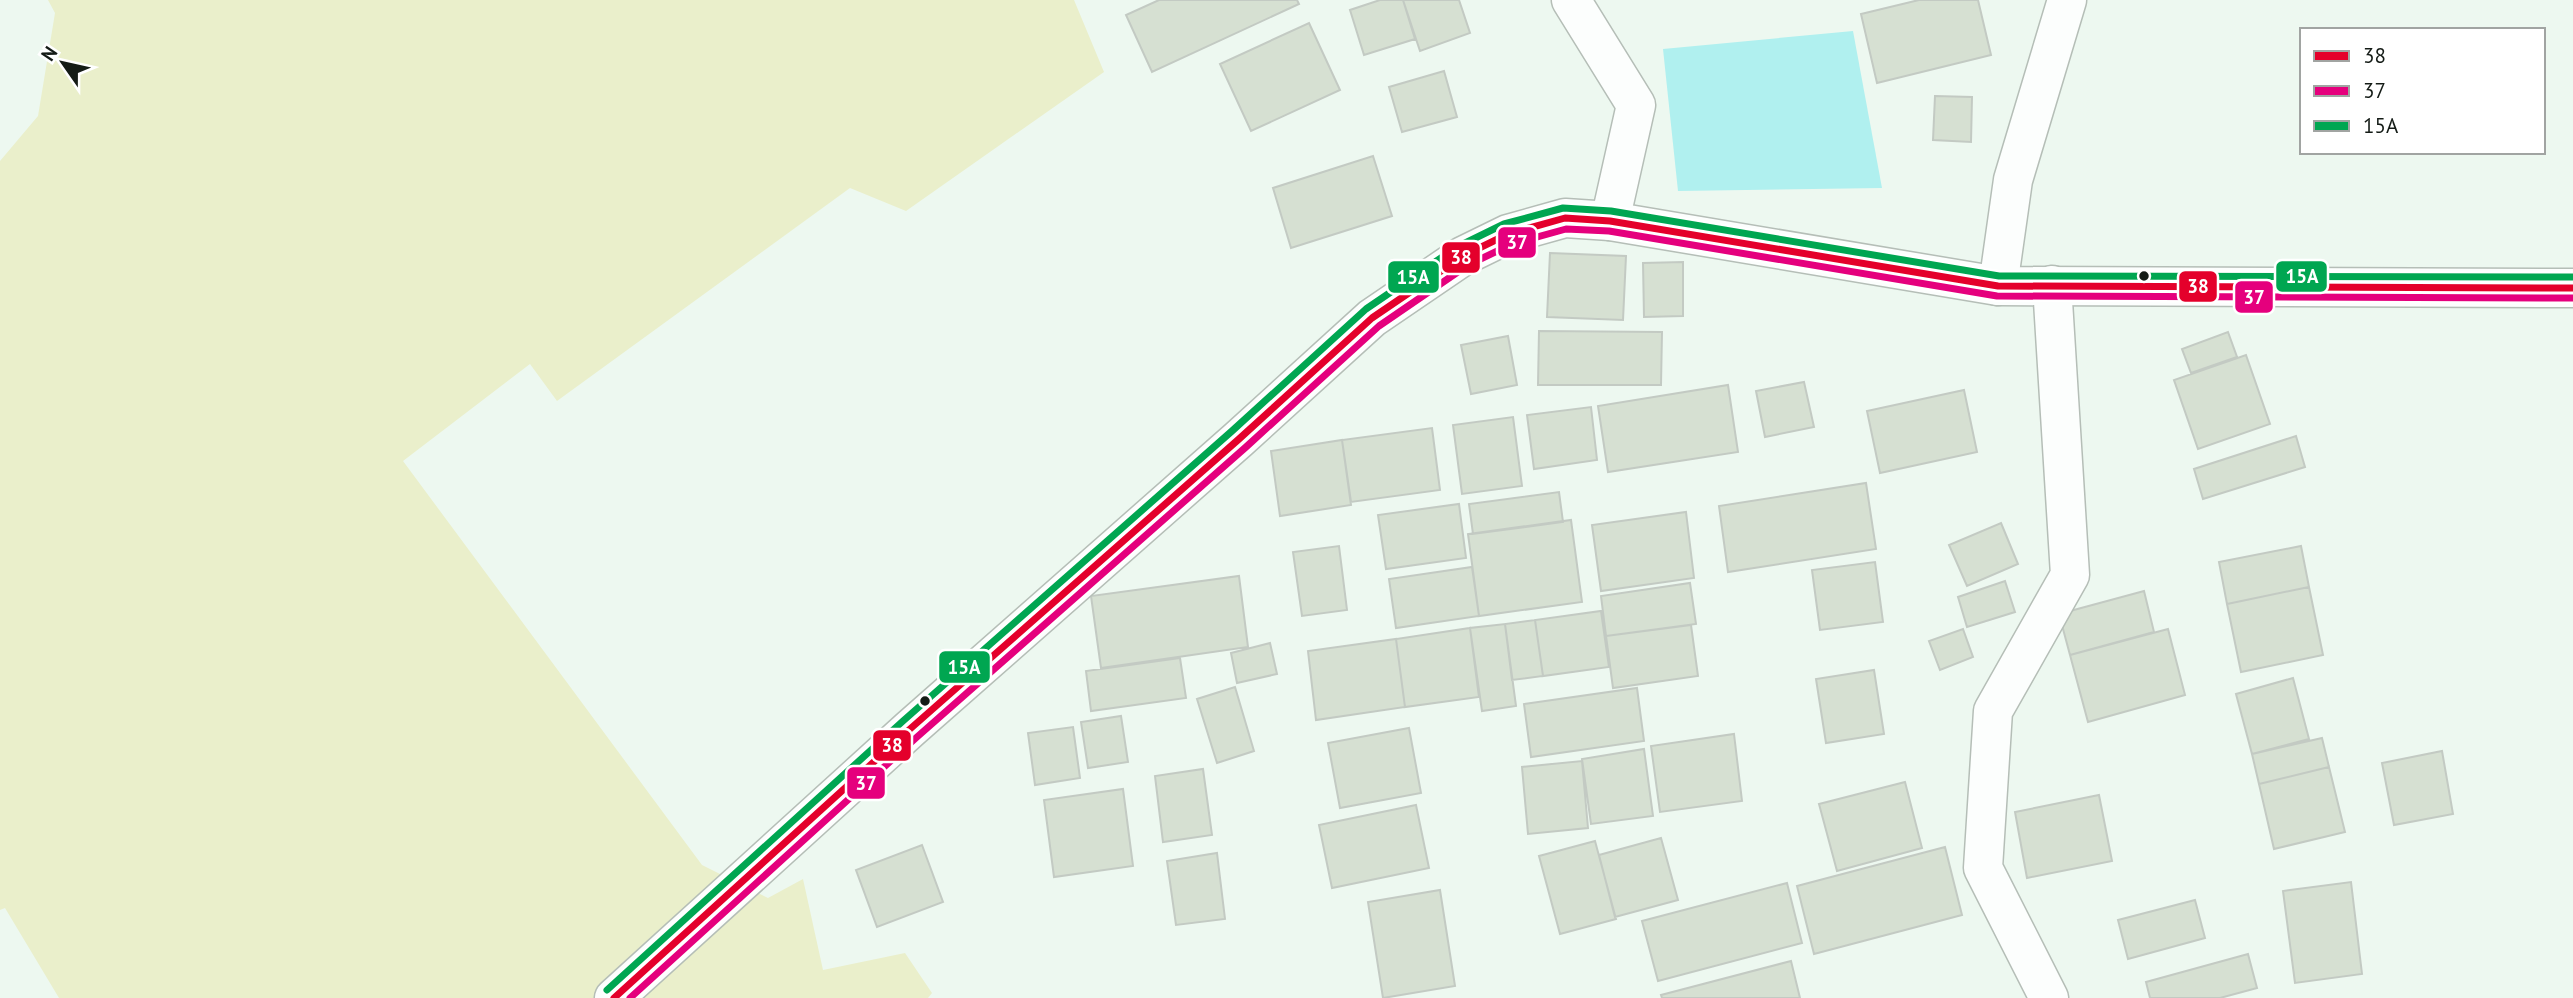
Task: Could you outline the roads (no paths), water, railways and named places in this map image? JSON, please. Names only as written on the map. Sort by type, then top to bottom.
[{"type":"main road","points":[[1571,0],[1636,106],[1610,221]]},
{"type":"main road","points":[[1998,286],[2013,180],[2067,0]]},
{"type":"main road","points":[[614,998],[909,729],[1239,439],[1372,318],[1464,256],[1508,234],[1565,218],[1610,221],[1998,286],[2573,288]]},
{"type":"main road","points":[[2049,998],[1983,868],[1993,711],[2070,575],[2052,285]]},
{"type":"water","points":[[1853,31],[1882,188],[1678,191],[1663,49]]}]
